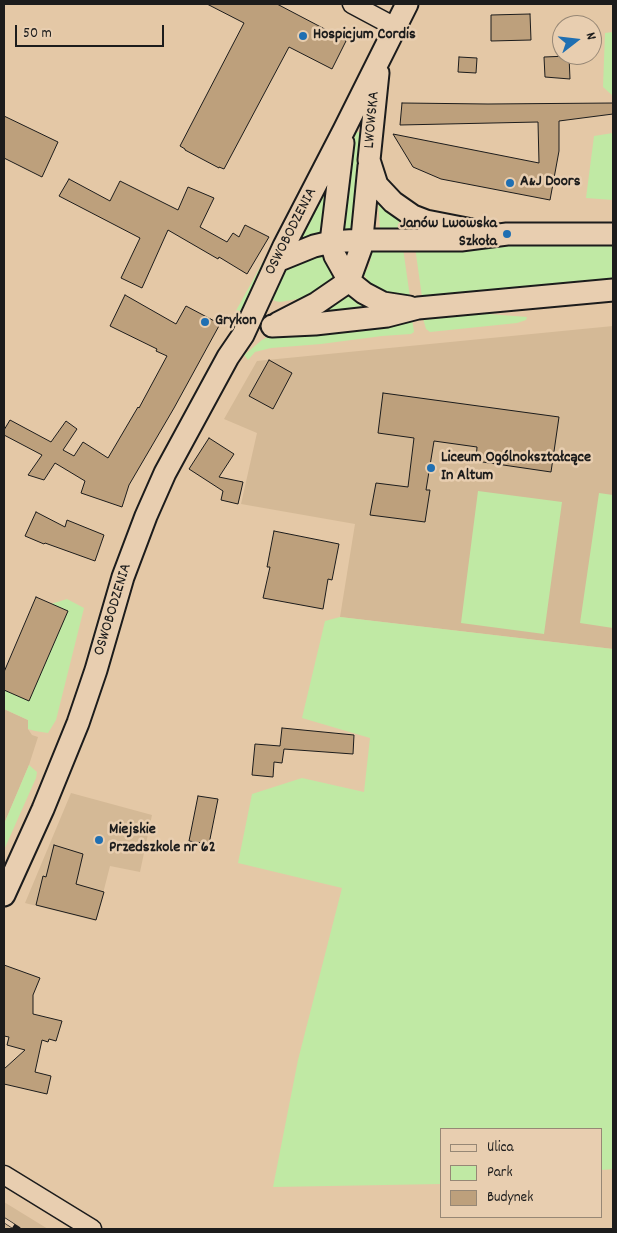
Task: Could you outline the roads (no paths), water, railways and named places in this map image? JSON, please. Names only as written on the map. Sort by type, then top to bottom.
[{"type":"street","points":[[352,4],[396,27]]},
{"type":"street","name":"OSWOBODZENIA","points":[[4,895],[43,809],[78,723],[96,670],[123,577],[146,516],[165,473],[228,358],[243,335],[277,261],[407,4]]},
{"type":"street","name":"LWOWSKA","points":[[379,60],[370,160],[377,185],[393,202],[413,216],[426,221],[507,234]]},
{"type":"street","name":"OSWOBODZENIA","points":[[331,242],[344,130]]},
{"type":"street","points":[[243,335],[272,326],[317,303],[349,280],[361,248],[370,160]]},
{"type":"street","name":"LWOWSKA","points":[[277,261],[314,246],[331,242],[361,240],[461,240],[507,234],[613,234]]},
{"type":"street","points":[[331,242],[335,256],[349,280],[364,293],[383,303],[414,308]]},
{"type":"street","points":[[272,326],[315,324],[387,316],[414,308],[613,290]]},
{"type":"street","points":[[4,1175],[92,1229]]},
{"type":"railway","points":[[4,1220],[18,1229]]},
{"type":"place","name":"Hospicjum Cordis","points":[[303,36]]},
{"type":"place","name":"A&J Doors","points":[[510,183]]},
{"type":"place","name":"Janów Lwowska Szkoła","points":[[507,234]]},
{"type":"place","name":"Grykon","points":[[205,322]]},
{"type":"place","name":"Liceum Ogólnokształcące In Altum","points":[[431,468]]},
{"type":"place","name":"Miejskie Przedszkole nr 62","points":[[99,840]]}]
